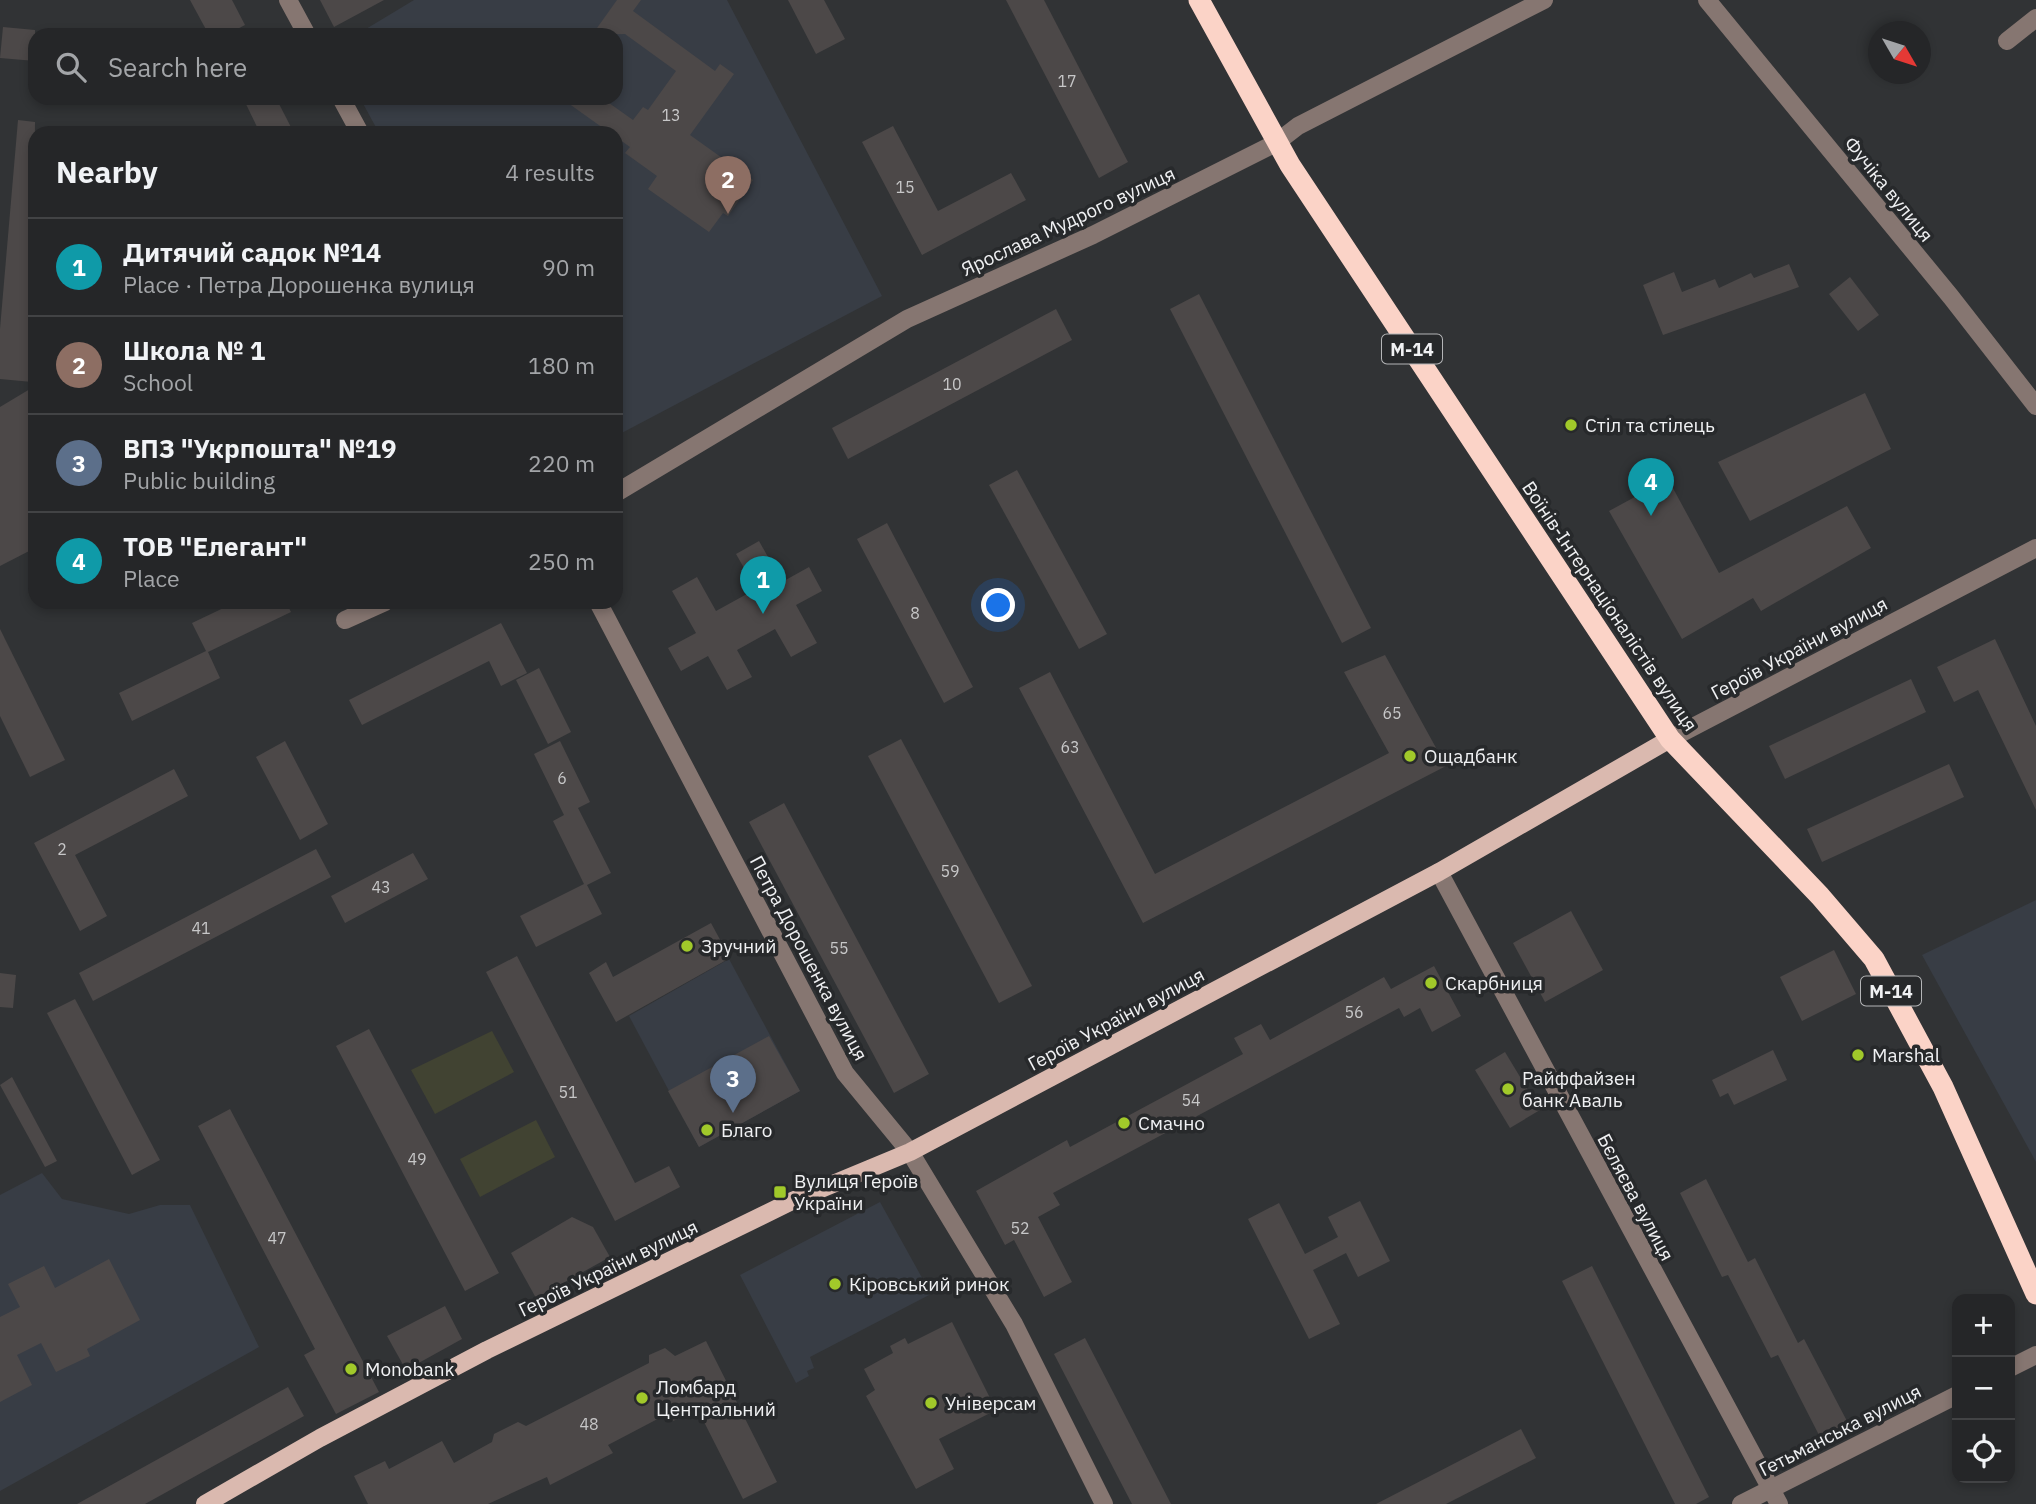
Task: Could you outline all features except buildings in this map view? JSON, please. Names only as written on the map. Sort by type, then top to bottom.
[{"type":"highway","name":"Воїнів-Інтернаціоналістів вулиця","points":[[1199,0],[1276,143],[1670,739],[1820,896],[1874,959],[1943,1087],[2036,1294]]},
{"type":"main road","name":"Героїв України вулиця","points":[[205,1504],[320,1438],[487,1350],[633,1282],[792,1201],[910,1152],[1439,872],[1670,739]]},
{"type":"street","points":[[288,0],[303,28]]},
{"type":"street","name":"Ярослава Мудрого вулиця","points":[[623,489],[907,319],[1093,235],[1276,143],[1298,126],[1544,0]]},
{"type":"street","name":"Фучіка вулиця","points":[[1707,0],[2036,406]]},
{"type":"street","points":[[2007,41],[2036,18]]},
{"type":"street","points":[[345,105],[356,126]]},
{"type":"street","name":"Героїв України вулиця","points":[[1670,739],[2036,548]]},
{"type":"street","points":[[345,620],[369,609]]},
{"type":"street","name":"Петра Дорошенка вулиця","points":[[602,609],[845,1073],[910,1152],[1014,1324],[1104,1504]]},
{"type":"street","name":"Бєляєва вулиця","points":[[1439,872],[1775,1496]]},
{"type":"street","points":[[2015,1366],[2036,1355]]},
{"type":"street","name":"Гетьманська вулиця","points":[[1741,1504],[1775,1496],[1952,1398]]},
{"type":"shaded area","points":[[414,0],[727,0],[882,296],[623,432],[623,126],[375,126],[364,105],[623,105],[623,28],[368,28]]},
{"type":"shaded area","points":[[2036,900],[2036,1162],[1922,955]]},
{"type":"shaded area","points":[[729,959],[800,1091],[699,1147],[629,1016]]},
{"type":"shaded area","points":[[42,1173],[62,1199],[129,1214],[160,1205],[190,1205],[259,1347],[0,1491],[0,1195]]},
{"type":"shaded area","name":"Кіровський ринок","points":[[880,1202],[931,1294],[810,1357],[814,1368],[807,1371],[809,1376],[796,1383],[740,1275]]},
{"type":"green space","points":[[492,1031],[514,1072],[435,1114],[411,1070]]},
{"type":"green space","points":[[536,1120],[555,1157],[480,1197],[460,1159]]},
{"type":"place","name":"Школа № 1","points":[[728,214]]},
{"type":"place","name":"Стіл та стілець","points":[[1571,425]]},
{"type":"place","name":"ТОВ \"Елегант\"","points":[[1651,516]]},
{"type":"place","name":"Дитячий садок №14","points":[[763,614]]},
{"type":"place","name":"Ощадбанк","points":[[1410,756]]},
{"type":"place","name":"Зручний","points":[[687,946]]},
{"type":"place","name":"Скарбниця","points":[[1431,983]]},
{"type":"place","name":"Marshal","points":[[1858,1055]]},
{"type":"place","name":"Райффайзен банк Аваль","points":[[1508,1089]]},
{"type":"place","name":"ВПЗ \"Укрпошта\" №19","points":[[733,1113]]},
{"type":"place","name":"Смачно","points":[[1124,1123]]},
{"type":"place","name":"Благо","points":[[707,1130]]},
{"type":"place","name":"Вулиця Героїв України","points":[[780,1192]]},
{"type":"place","name":"Кіровський ринок","points":[[835,1284]]},
{"type":"place","name":"Monobank","points":[[351,1369]]},
{"type":"place","name":"Ломбард Центральний","points":[[642,1398]]},
{"type":"place","name":"Універсам","points":[[931,1403]]}]
